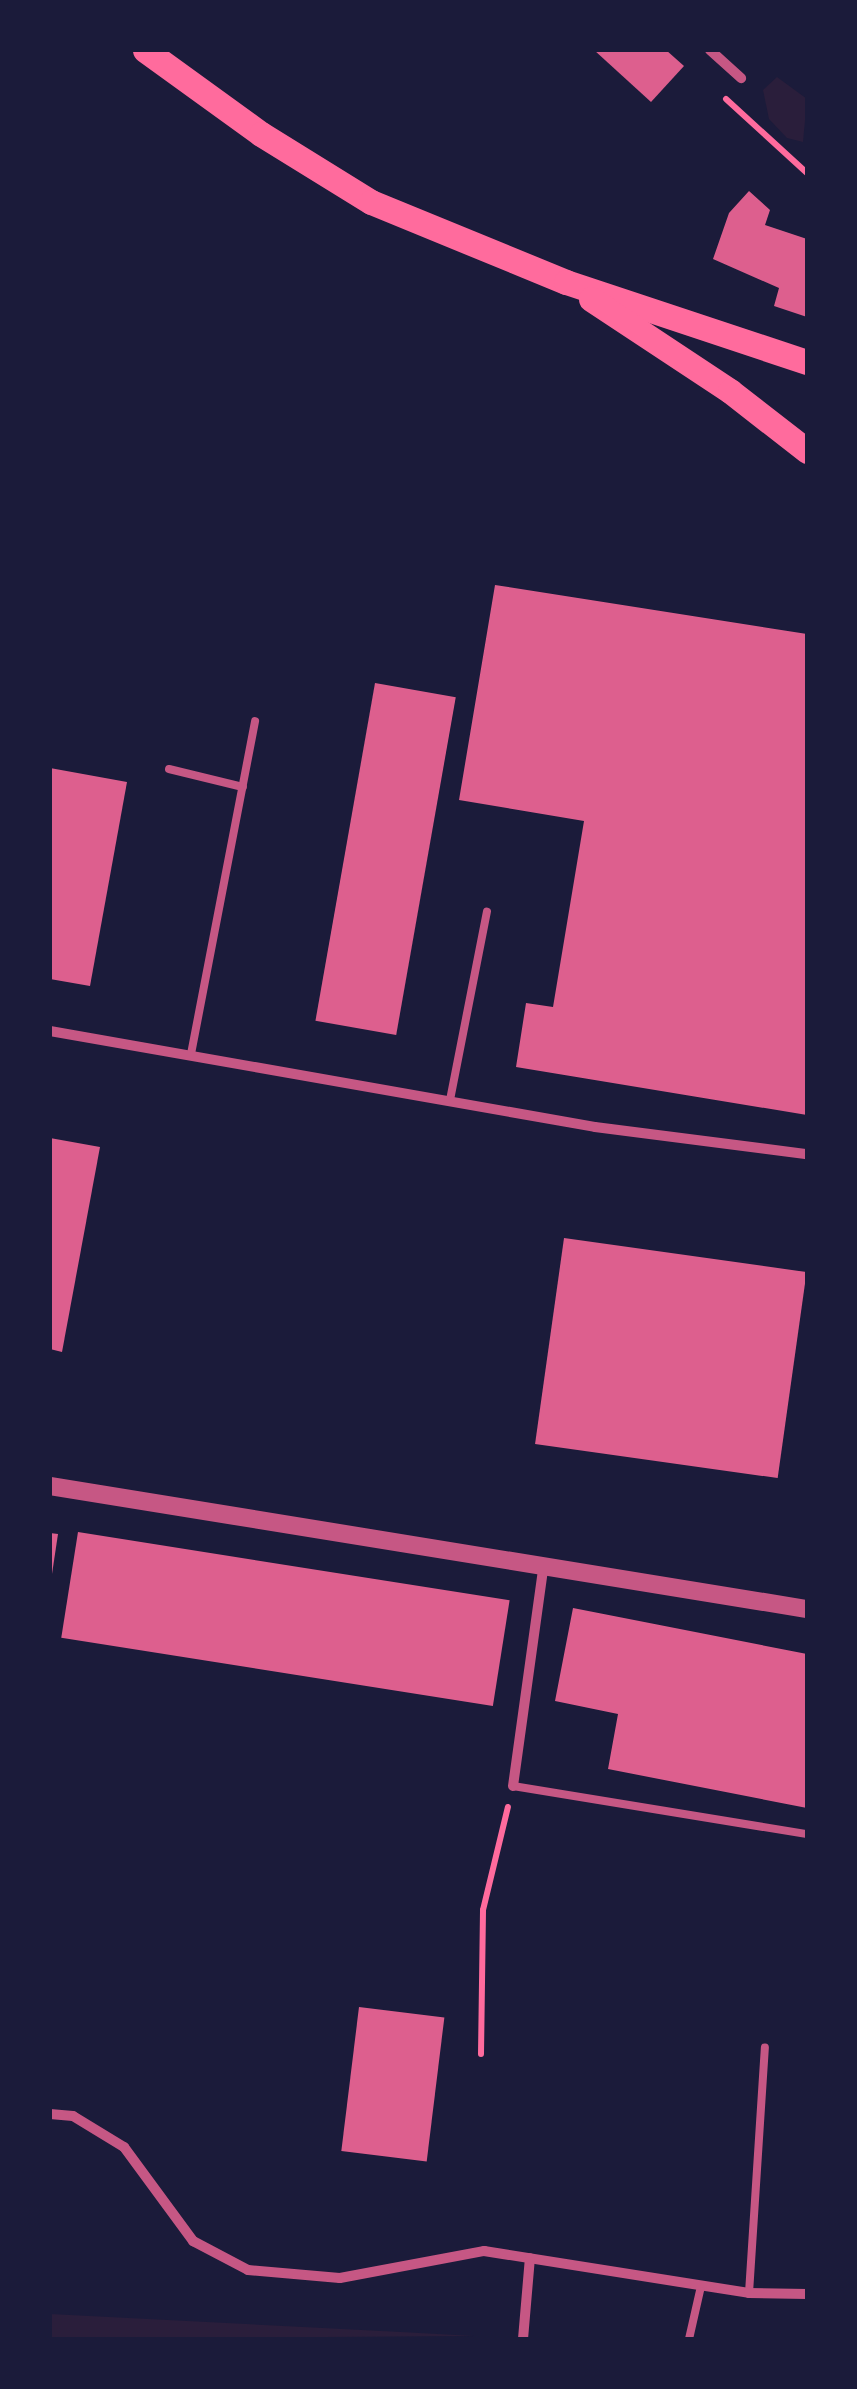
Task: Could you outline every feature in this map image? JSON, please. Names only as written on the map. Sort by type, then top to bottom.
[{"type":"main road","points":[[145,50],[261,134],[371,202],[566,282],[807,362]]},
{"type":"main road","points":[[566,282],[730,390],[807,451]]},
{"type":"street","points":[[710,50],[741,78]]},
{"type":"street","points":[[50,1032],[450,1100],[807,1154]]},
{"type":"street","points":[[50,1486],[807,1609]]},
{"type":"street","points":[[513,1786],[543,1569]]},
{"type":"street","points":[[50,2114],[73,2116],[124,2147],[193,2241],[248,2270],[340,2278],[484,2251],[749,2294],[807,2294]]},
{"type":"street","points":[[522,2339],[530,2258]]},
{"type":"lane","points":[[191,1054],[255,722]]},
{"type":"lane","points":[[169,769],[243,787]]},
{"type":"lane","points":[[450,1100],[487,912]]},
{"type":"lane","points":[[513,1786],[807,1834]]},
{"type":"lane","points":[[749,2294],[765,2048]]},
{"type":"lane","points":[[689,2339],[702,2286]]},
{"type":"path","points":[[741,78],[725,98],[807,173]]},
{"type":"path","points":[[481,2054],[483,1910],[513,1786]]},
{"type":"shaded area","points":[[777,77],[807,99],[803,142],[787,138],[769,119],[763,90]]},
{"type":"shaded area","points":[[50,2314],[401,2332],[474,2336],[50,2339]]},
{"type":"building","points":[[594,50],[666,50],[684,66],[651,102]]},
{"type":"building","points":[[749,191],[770,210],[765,225],[807,239],[807,317],[774,306],[779,288],[713,259],[729,213]]},
{"type":"building","points":[[495,585],[807,634],[807,1115],[516,1067],[526,1003],[553,1007],[584,821],[459,800]]},
{"type":"building","points":[[375,683],[456,697],[396,1035],[315,1021]]},
{"type":"building","points":[[50,768],[127,782],[90,986],[50,979]]},
{"type":"building","points":[[50,1138],[100,1147],[62,1352],[50,1349]]},
{"type":"building","points":[[564,1238],[807,1272],[778,1478],[535,1444]]},
{"type":"building","points":[[78,1532],[510,1600],[493,1706],[61,1638]]},
{"type":"building","points":[[50,1533],[58,1534],[52,1574],[50,1574]]},
{"type":"building","points":[[573,1608],[807,1654],[807,1808],[608,1769],[618,1714],[555,1701]]},
{"type":"building","points":[[359,2007],[444,2017],[427,2161],[341,2151]]}]
